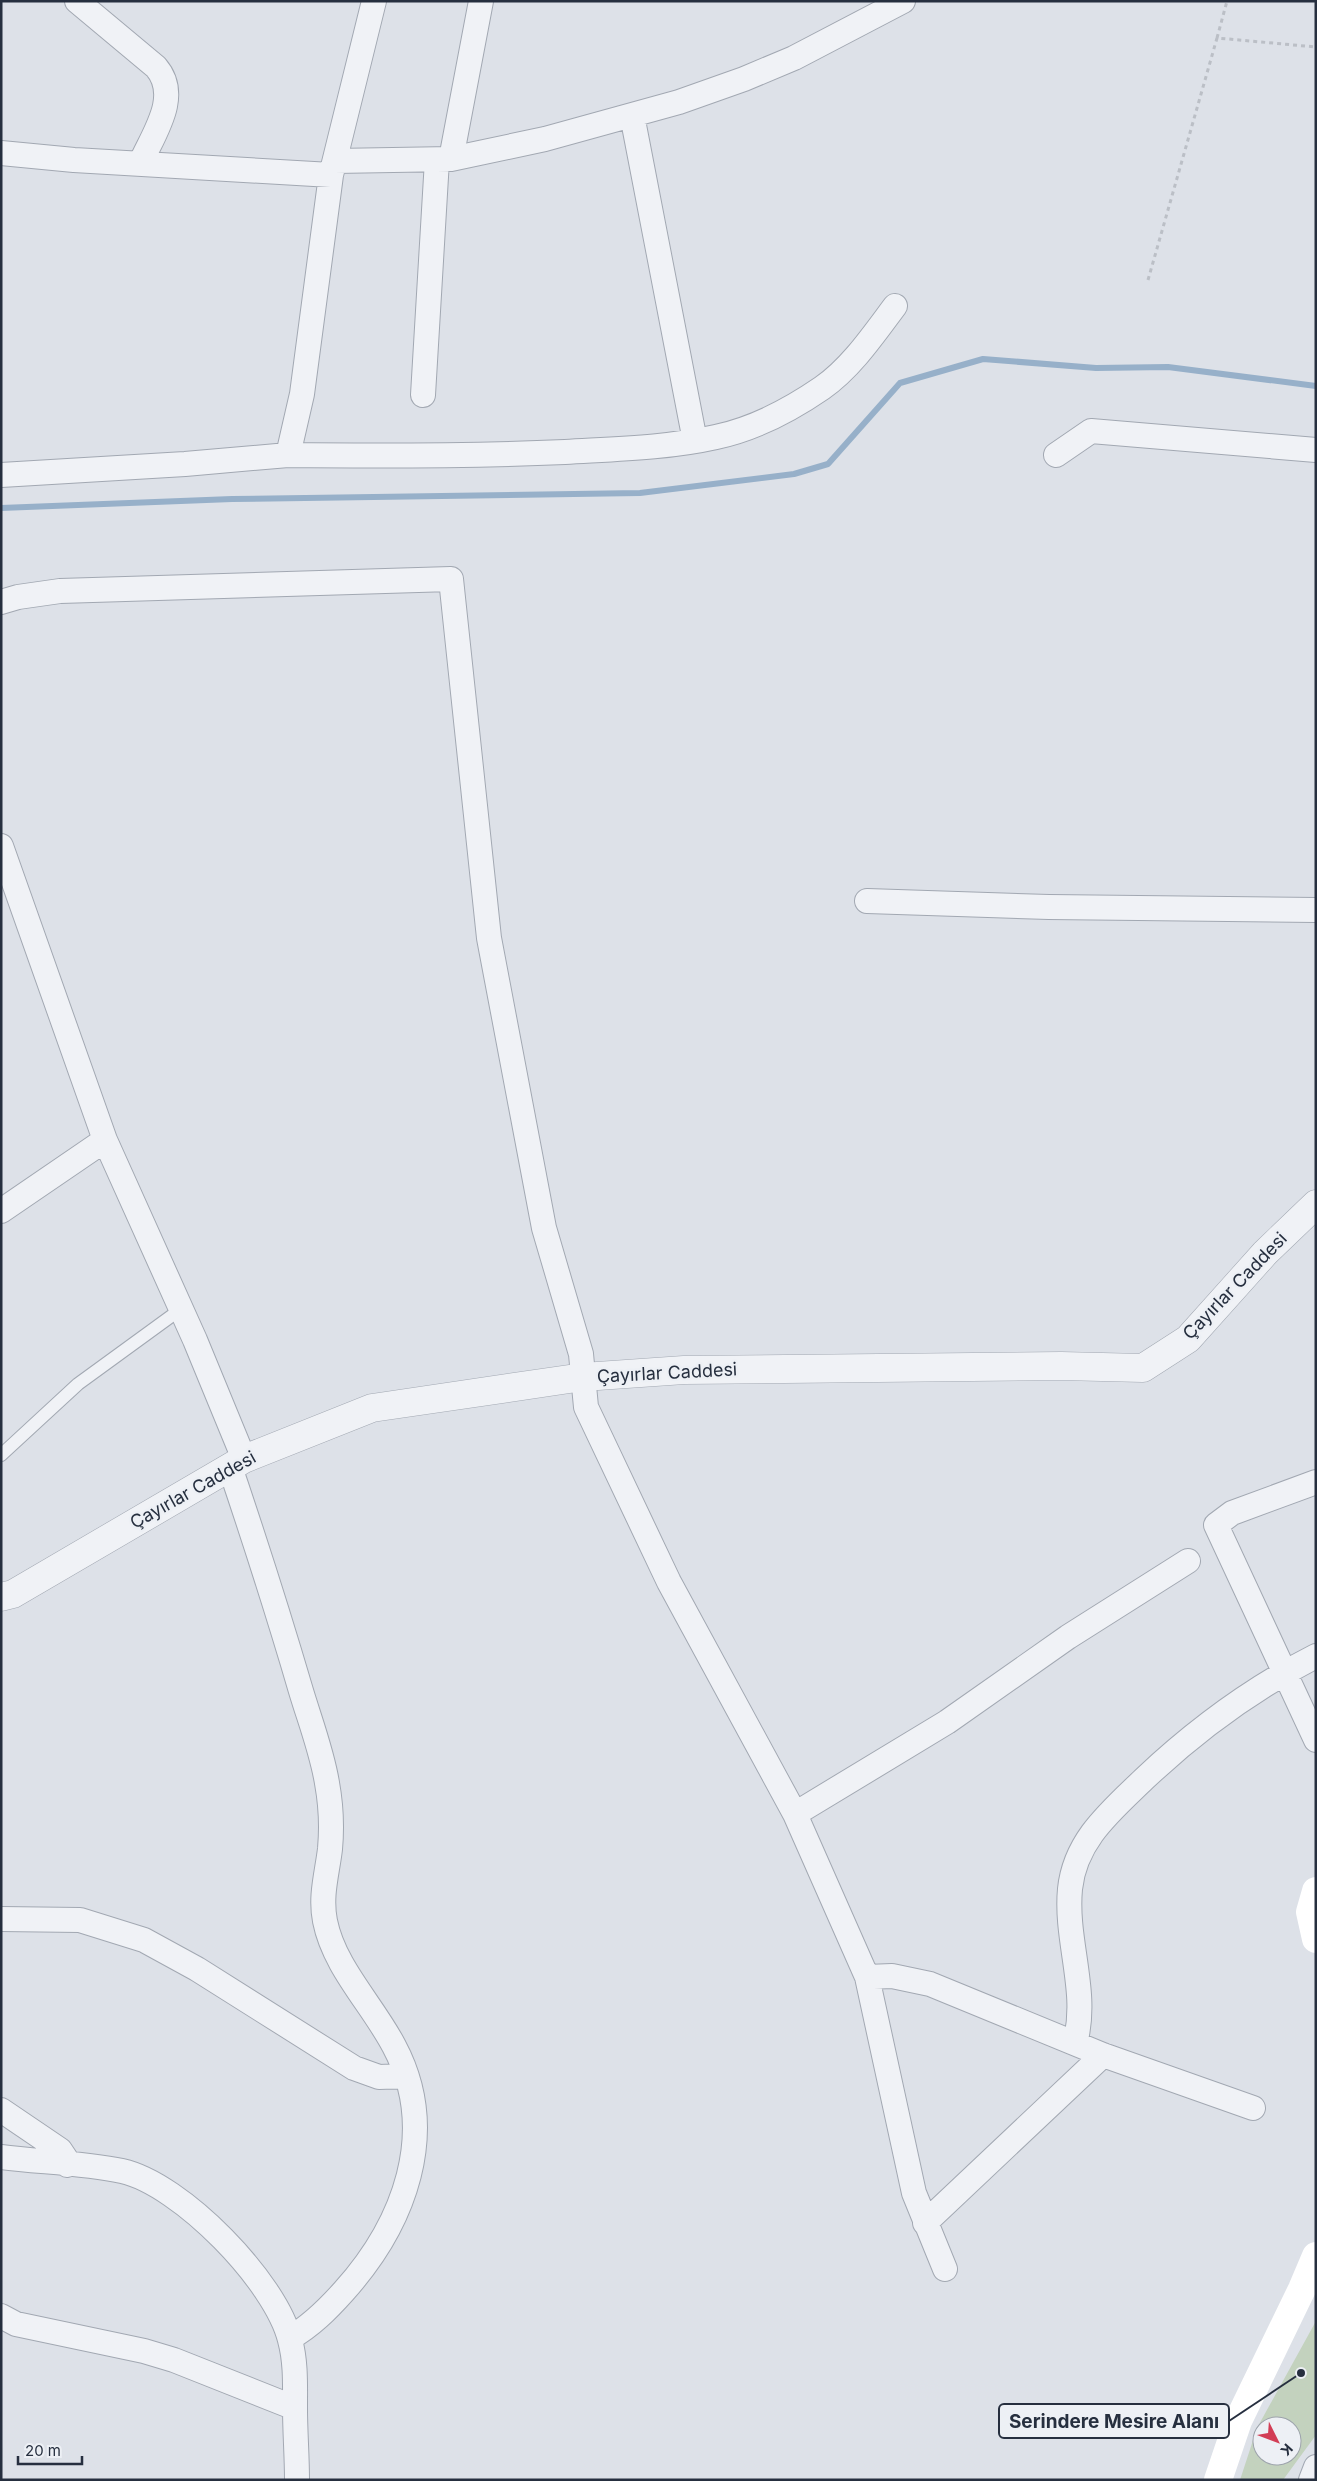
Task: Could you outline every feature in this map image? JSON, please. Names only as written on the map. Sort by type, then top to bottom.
[{"type":"main road","points":[[1316,1891],[1310,1912],[1316,1939]]},
{"type":"main road","points":[[1218,2480],[1238,2421],[1309,2291],[1316,2256]]},
{"type":"street","points":[[77,1],[156,67],[164,80],[167,88],[166,105],[141,162]]},
{"type":"street","points":[[288,455],[302,394],[333,168],[374,1]]},
{"type":"street","points":[[423,395],[444,160],[481,1]]},
{"type":"street","points":[[1,153],[74,160],[333,168],[444,160],[545,139],[679,102],[777,65],[846,32],[903,1]]},
{"type":"street","points":[[632,115],[695,441]]},
{"type":"street","points":[[1,475],[184,464],[288,455],[442,456],[520,454],[605,450],[695,441],[726,434],[771,418],[824,387],[862,348],[895,306]]},
{"type":"street","points":[[1056,455],[1091,432],[1316,450]]},
{"type":"street","points":[[1,602],[18,597],[60,591],[451,578],[489,938],[544,1228],[581,1354],[586,1407],[665,1574],[794,1814],[867,1978],[914,2193],[945,2269]]},
{"type":"street","points":[[1,846],[105,1140],[181,1309],[237,1463],[270,1586],[327,1780],[331,1828],[323,1904],[328,1934],[342,1962],[394,2046],[406,2076],[414,2113],[414,2137],[407,2185],[399,2209],[375,2254],[356,2278],[312,2323],[290,2338]]},
{"type":"street","points":[[867,901],[1048,907],[1316,910]]},
{"type":"street","points":[[1,1211],[105,1140]]},
{"type":"street","name":"Çayırlar Caddesi","points":[[1,1597],[13,1594],[237,1463],[372,1408],[583,1377],[684,1370],[1061,1366],[1143,1368],[1188,1339],[1265,1253],[1316,1204]]},
{"type":"street","points":[[1316,1482],[1232,1513],[1216,1525],[1316,1740]]},
{"type":"street","points":[[794,1814],[947,1722],[1068,1638],[1188,1561]]},
{"type":"street","points":[[1075,2043],[1079,2028],[1080,2005],[1071,1921],[1070,1889],[1084,1843],[1103,1818],[1185,1741],[1248,1694],[1316,1656]]},
{"type":"street","points":[[1,1919],[80,1920],[144,1940],[190,1965],[354,2068],[379,2077],[406,2076]]},
{"type":"street","points":[[867,1978],[892,1976],[930,1984],[1103,2055],[1253,2108]]},
{"type":"street","points":[[925,2223],[1103,2055]]},
{"type":"street","points":[[1,2110],[60,2150],[67,2165]]},
{"type":"street","points":[[1,2157],[123,2172],[151,2183],[197,2213],[219,2235],[269,2294],[280,2312],[290,2338],[295,2376],[297,2480]]},
{"type":"street","points":[[1,2316],[16,2324],[144,2351],[174,2360],[295,2408]]},
{"type":"street","points":[[1311,2480],[1316,2467]]},
{"type":"lane","points":[[1,1455],[78,1384],[181,1309]]},
{"type":"path","points":[[1148,280],[1227,1]]},
{"type":"path","points":[[1217,38],[1316,48]]},
{"type":"green space","points":[[1316,2321],[1316,2435],[1302,2454],[1302,2416],[1264,2416]]},
{"type":"green space","points":[[1252,2443],[1252,2466],[1293,2466],[1283,2480],[1240,2480]]},
{"type":"waterway","points":[[1,508],[232,499],[640,493],[794,474],[828,464],[900,383],[983,359],[1096,368],[1168,367],[1316,386]]},
{"type":"place","name":"Serindere Mesire Alanı","points":[[1301,2373]]}]
